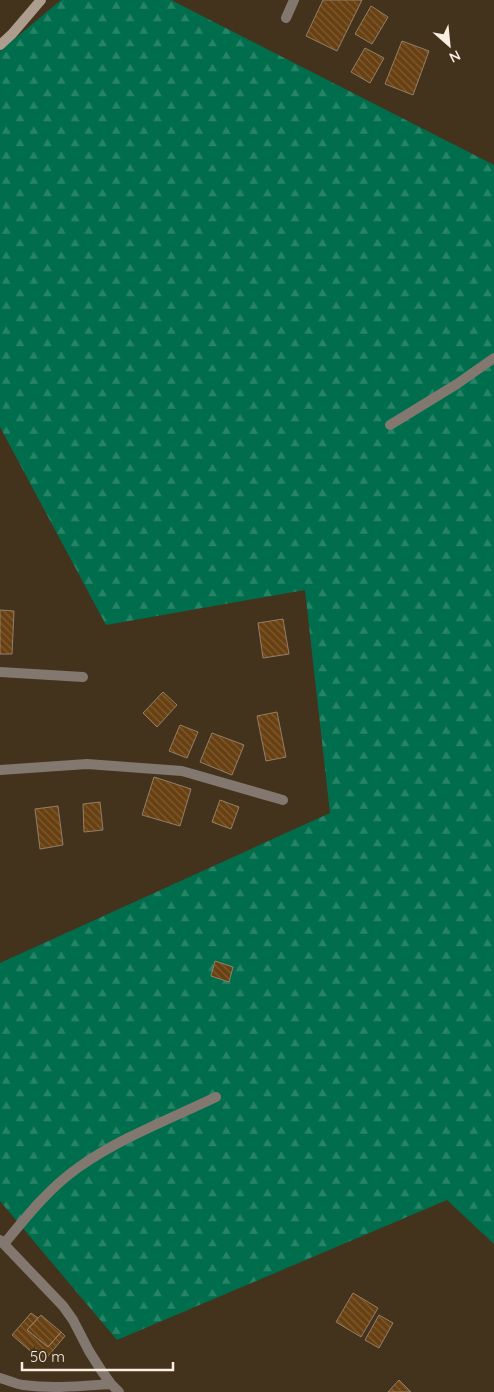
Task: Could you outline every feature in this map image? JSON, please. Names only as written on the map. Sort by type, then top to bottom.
[{"type":"main road","points":[[0,45],[41,0]]},
{"type":"street","points":[[286,18],[294,0]]},
{"type":"street","points":[[390,425],[457,384],[494,358]]},
{"type":"street","points":[[0,672],[83,677]]},
{"type":"street","points":[[0,770],[88,764],[182,771],[283,800]]},
{"type":"street","points":[[119,1392],[111,1384],[89,1351],[73,1320],[63,1306],[2,1242],[37,1203],[77,1168],[125,1140],[216,1097]]},
{"type":"street","points":[[0,1378],[21,1384],[64,1388],[111,1384]]},
{"type":"green space","points":[[61,0],[171,0],[494,165],[494,1244],[447,1200],[117,1340],[0,1201],[0,963],[330,813],[305,590],[106,625],[0,427],[0,51]]},
{"type":"building","points":[[323,0],[362,0],[337,51],[306,36]]},
{"type":"building","points":[[371,6],[388,17],[372,44],[355,34]]},
{"type":"building","points":[[402,41],[429,51],[413,95],[385,84]]},
{"type":"building","points":[[365,48],[384,58],[370,83],[351,72]]},
{"type":"building","points":[[0,610],[14,611],[12,654],[0,654]]},
{"type":"building","points":[[283,619],[289,654],[263,658],[258,623]]},
{"type":"building","points":[[163,692],[177,705],[157,727],[143,713]]},
{"type":"building","points":[[277,712],[286,757],[266,761],[257,716]]},
{"type":"building","points":[[180,725],[198,732],[187,758],[169,751]]},
{"type":"building","points":[[212,733],[244,745],[232,775],[200,762]]},
{"type":"building","points":[[154,777],[191,789],[180,826],[142,815]]},
{"type":"building","points":[[220,800],[239,807],[231,829],[212,822]]},
{"type":"building","points":[[100,802],[103,830],[84,832],[83,804]]},
{"type":"building","points":[[58,806],[63,845],[40,849],[35,809]]},
{"type":"building","points":[[215,961],[233,967],[229,982],[211,976]]},
{"type":"building","points":[[353,1293],[378,1308],[361,1337],[336,1322]]},
{"type":"building","points":[[31,1313],[38,1318],[27,1330],[48,1347],[61,1332],[65,1336],[43,1362],[12,1335]]},
{"type":"building","points":[[41,1315],[61,1332],[48,1347],[27,1330]]},
{"type":"building","points":[[379,1315],[393,1323],[379,1348],[365,1340]]},
{"type":"building","points":[[399,1380],[411,1392],[388,1392]]}]
